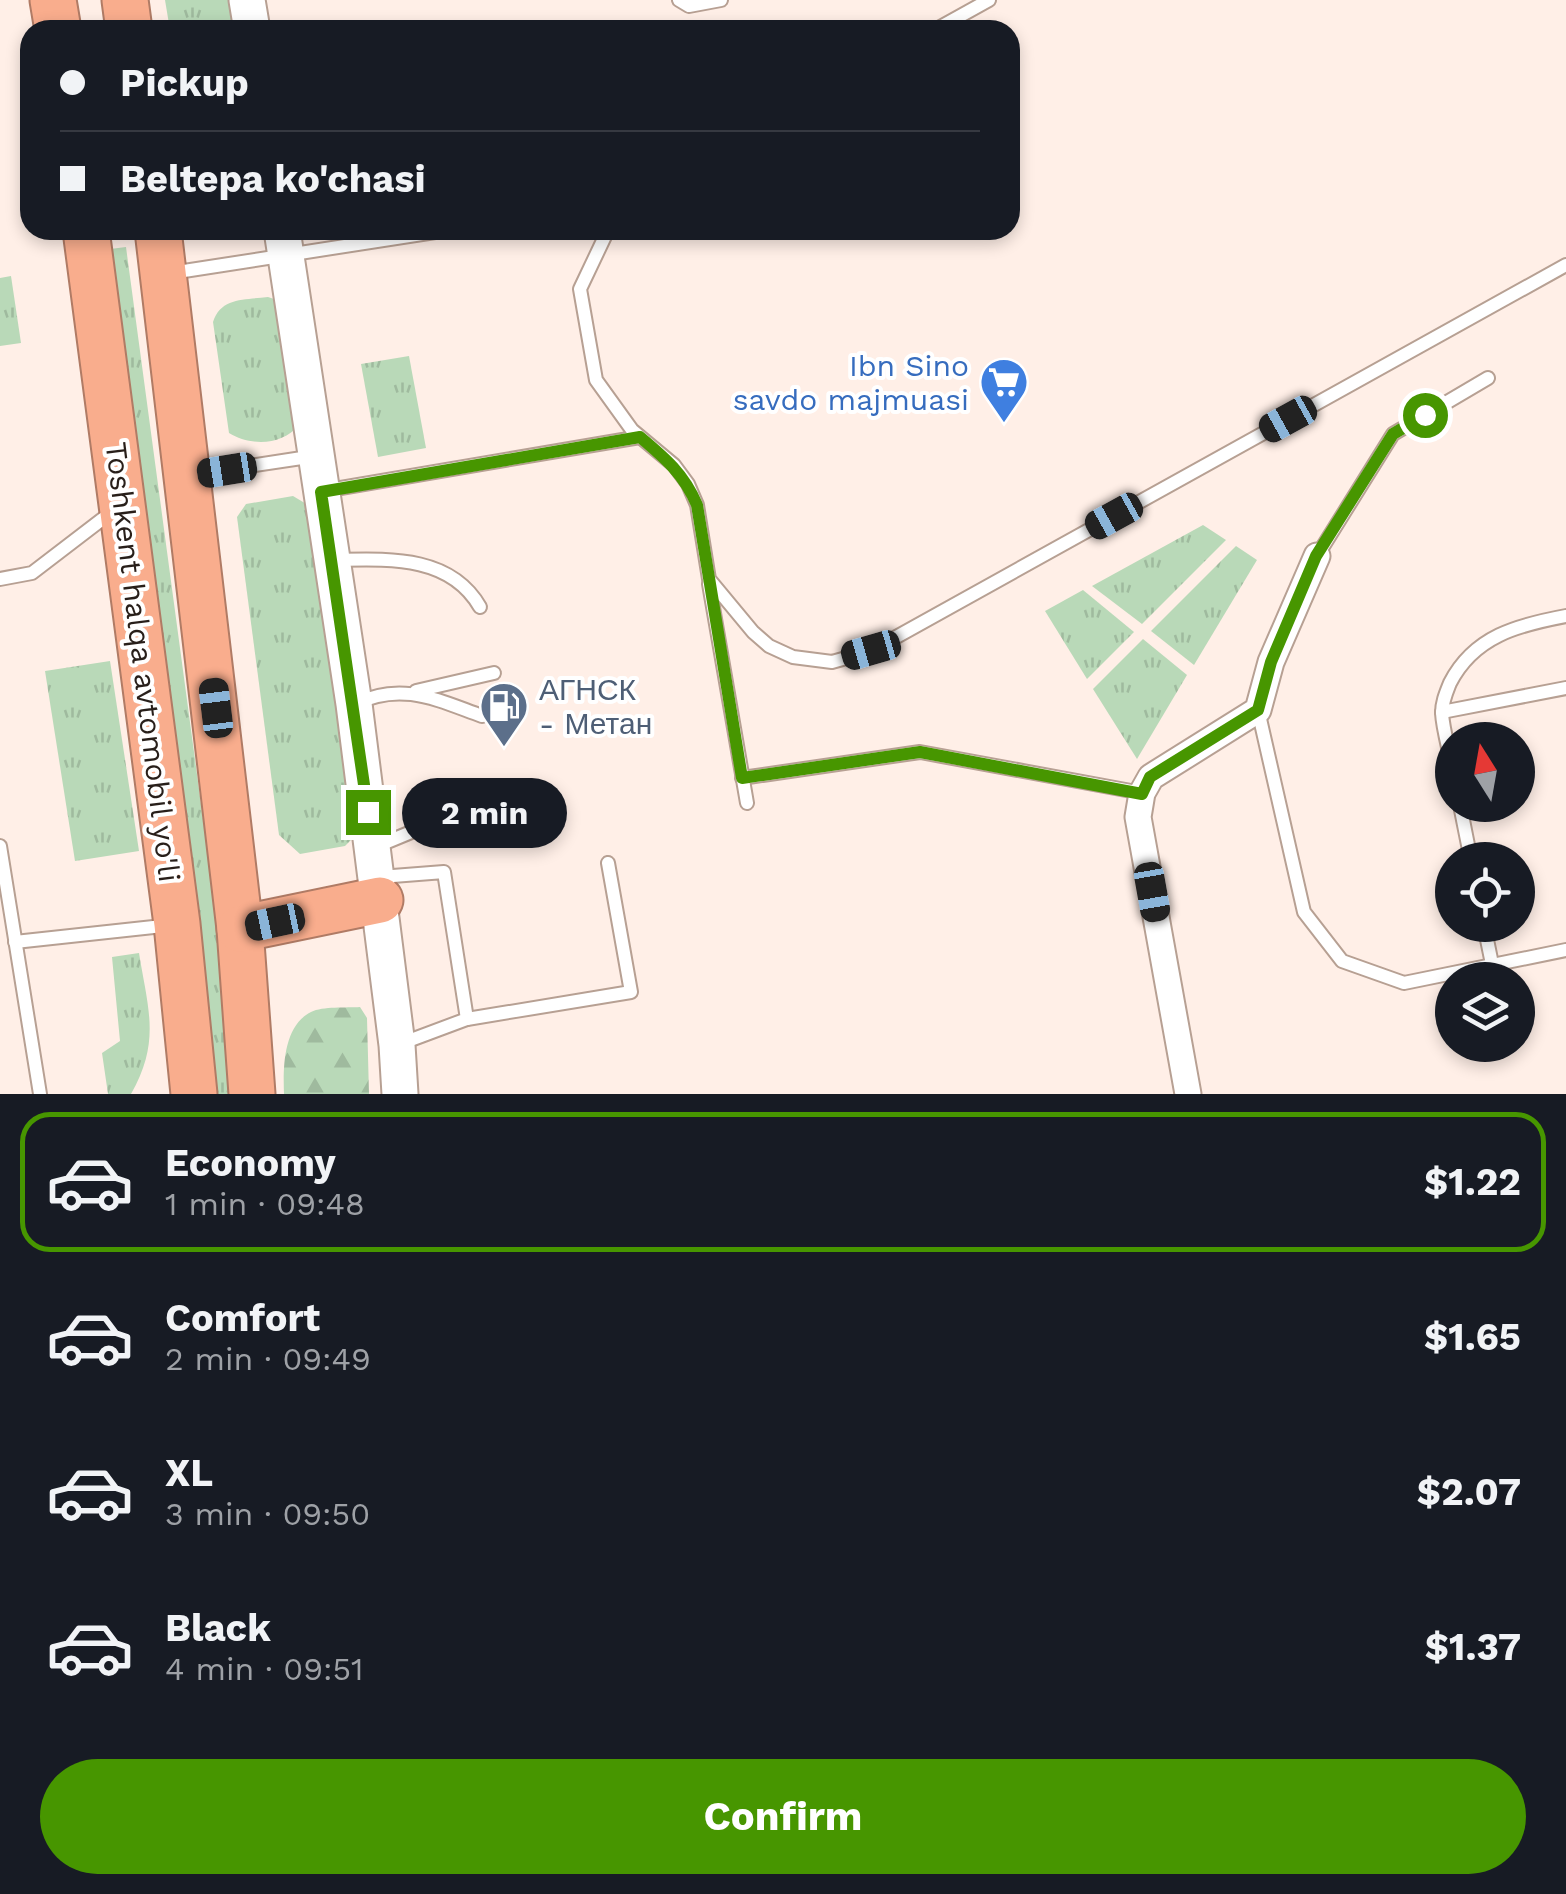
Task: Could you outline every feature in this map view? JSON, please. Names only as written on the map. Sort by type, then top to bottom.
[{"type":"highway","name":"Toshkent halqa avtomobil yo'li","points":[[87,240],[177,924],[194,1094]]},
{"type":"highway","points":[[159,240],[240,929],[252,1094]]},
{"type":"highway","points":[[240,929],[376,875]]},
{"type":"street","points":[[284,242],[354,704],[400,1094]]},
{"type":"street","points":[[1188,1094],[1138,817],[1142,794],[1150,777],[1258,710],[1271,662],[1316,556]]},
{"type":"lane","points":[[679,0],[689,6],[721,0]]},
{"type":"lane","points":[[953,20],[989,0]]},
{"type":"lane","points":[[164,274],[284,242],[311,240]]},
{"type":"lane","points":[[603,240],[580,289],[596,380],[640,437],[674,466],[697,505],[747,803]]},
{"type":"lane","points":[[709,580],[753,632],[769,646],[792,657],[832,662],[871,650],[1566,265]]},
{"type":"lane","points":[[1316,556],[1393,434],[1488,378]]},
{"type":"lane","points":[[321,492],[640,437]]},
{"type":"lane","points":[[188,476],[316,456]]},
{"type":"lane","points":[[0,579],[32,573],[122,504]]},
{"type":"lane","points":[[331,560],[386,558],[426,564],[469,588],[480,607]]},
{"type":"lane","points":[[1444,722],[1444,696],[1468,656],[1490,638],[1519,625],[1566,616]]},
{"type":"lane","points":[[354,704],[494,674]]},
{"type":"lane","points":[[1442,712],[1566,688]]},
{"type":"lane","points":[[414,691],[482,716]]},
{"type":"lane","points":[[1258,710],[1304,912],[1342,962],[1404,983],[1435,976]]},
{"type":"lane","points":[[742,778],[920,752],[1142,794]]},
{"type":"lane","points":[[376,875],[496,796]]},
{"type":"lane","points":[[0,846],[40,1094]]},
{"type":"lane","points":[[397,1044],[468,1019],[631,992],[608,863]]},
{"type":"lane","points":[[376,875],[444,872],[468,1019]]},
{"type":"lane","points":[[16,942],[177,924]]},
{"type":"lane","points":[[1503,962],[1566,950]]},
{"type":"green space","points":[[165,0],[233,0],[236,20],[168,20]]},
{"type":"green space","points":[[126,247],[215,908],[230,1094],[213,1094],[180,776],[110,249]]},
{"type":"green space","points":[[11,276],[21,343],[0,346],[0,278]]},
{"type":"green space","points":[[268,297],[277,300],[299,425],[284,437],[256,442],[229,433],[213,322],[228,304]]},
{"type":"green space","points":[[409,356],[426,448],[378,457],[361,364]]},
{"type":"green space","points":[[293,496],[308,505],[356,835],[345,846],[300,854],[279,835],[237,517],[246,504]]},
{"type":"green space","points":[[1203,525],[1226,540],[1142,624],[1092,586]]},
{"type":"green space","points":[[1236,546],[1257,560],[1194,665],[1151,631]]},
{"type":"green space","points":[[1083,590],[1134,632],[1087,679],[1045,611]]},
{"type":"green space","points":[[1143,639],[1187,675],[1137,759],[1093,689]]},
{"type":"green space","points":[[110,661],[139,851],[75,861],[45,671]]},
{"type":"green space","points":[[139,953],[150,1025],[146,1057],[131,1094],[108,1094],[102,1053],[120,1041],[112,957]]},
{"type":"green space","points":[[360,1007],[367,1018],[369,1094],[284,1094],[287,1048],[302,1018],[322,1009]]},
{"type":"place","name":"Ibn Sino savdo majmuasi","points":[[1004,424]]},
{"type":"place","name":"АГНСК - Метан","points":[[504,748]]},
{"type":"route","points":[[368,812],[321,492],[640,437],[674,466],[697,505],[742,778],[920,752],[1142,794],[1150,777],[1258,710],[1271,662],[1316,556],[1393,434],[1425,415]]}]
